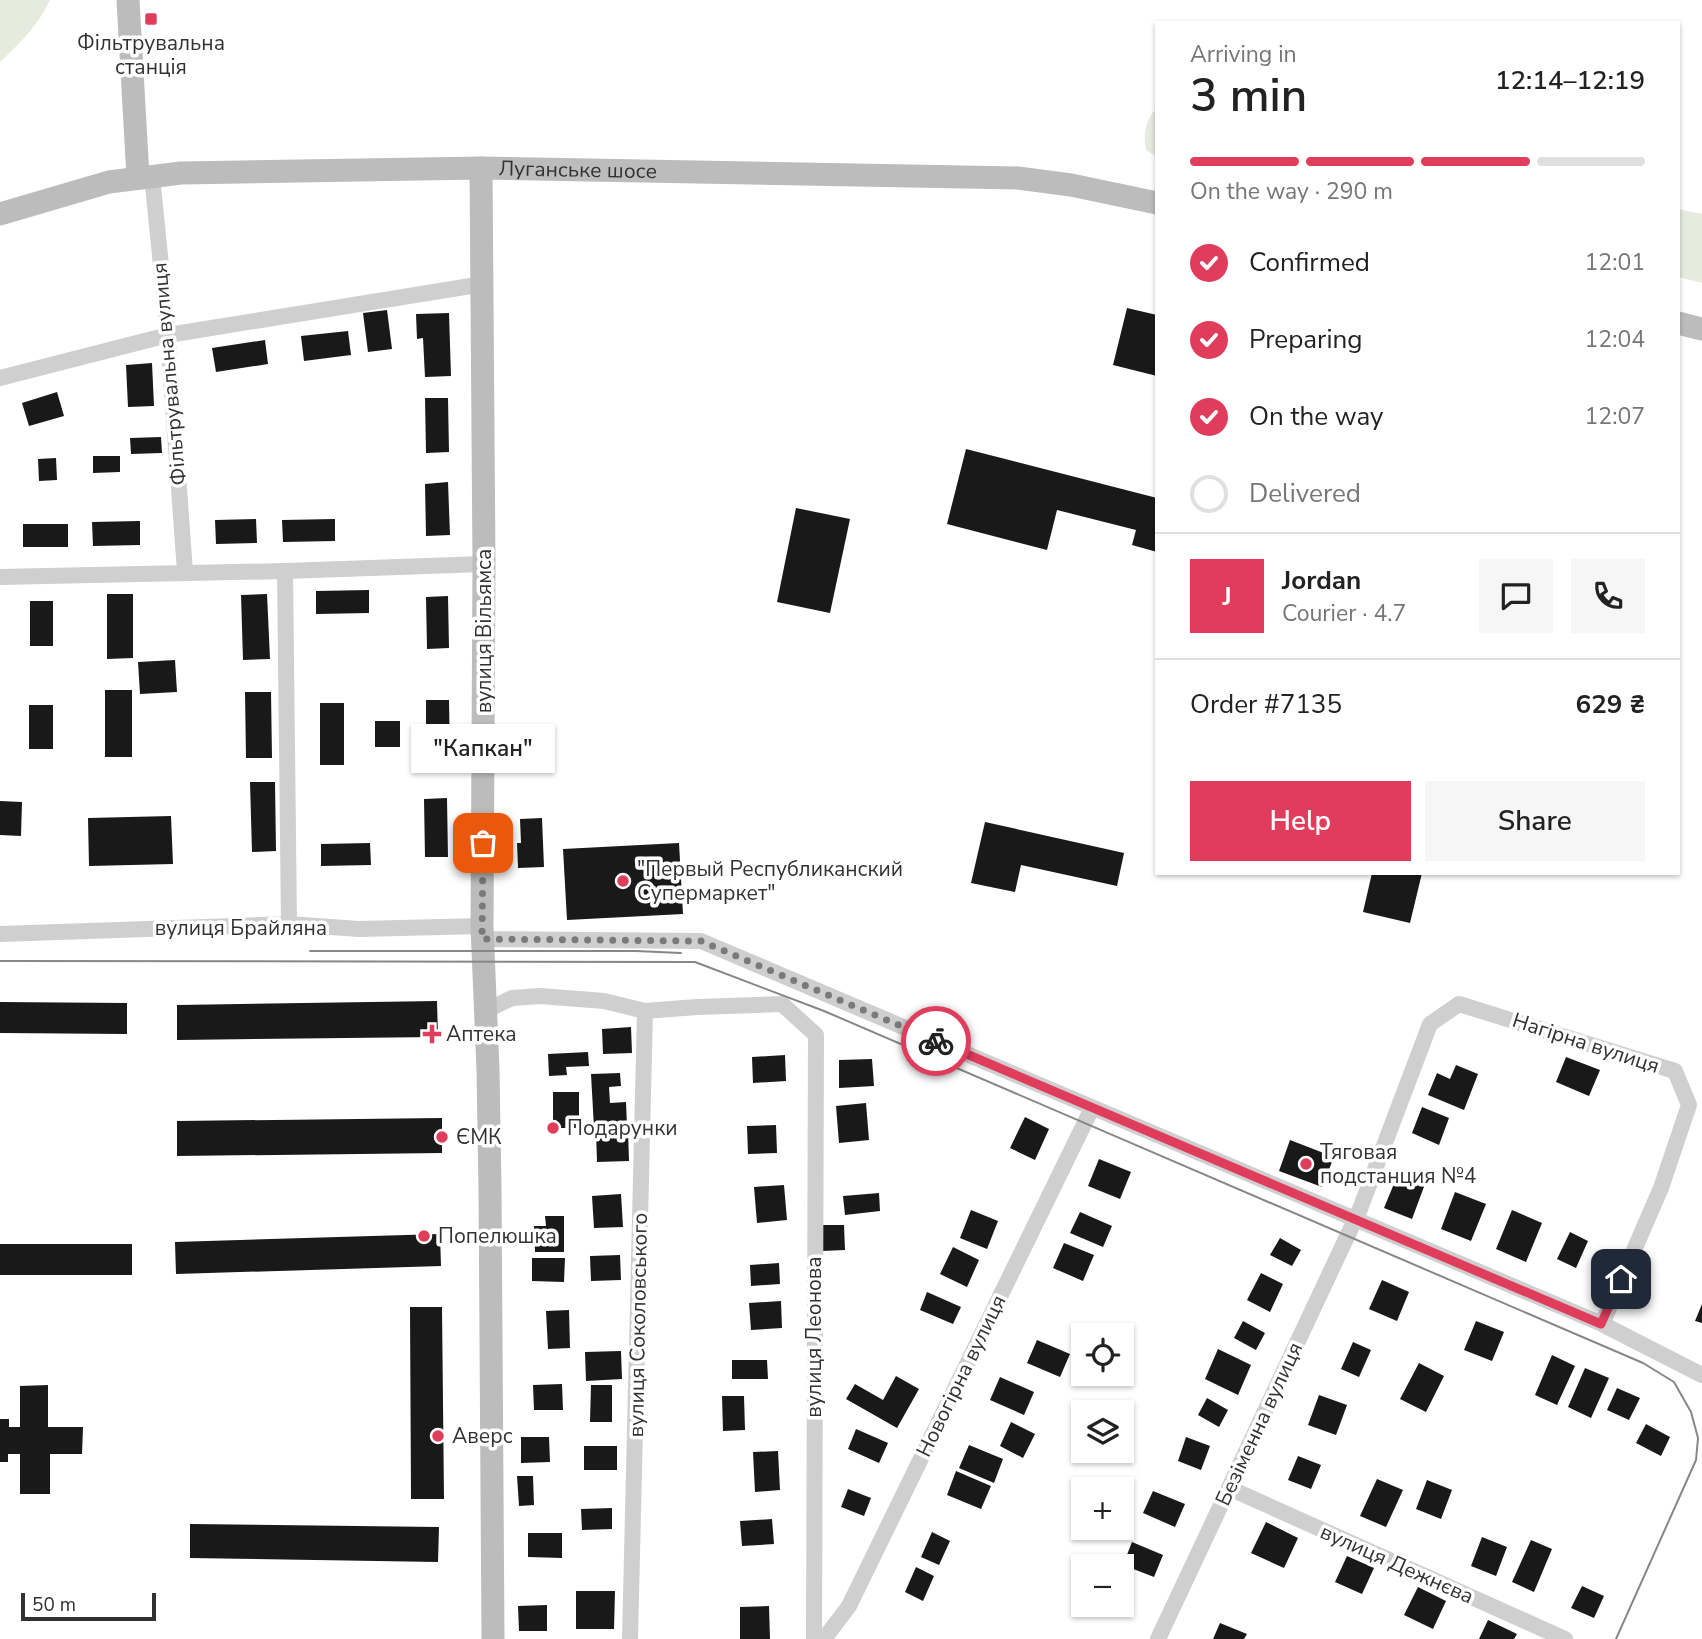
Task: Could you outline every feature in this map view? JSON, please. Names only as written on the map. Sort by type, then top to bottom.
[{"type":"street","points":[[128,0],[145,177]]},
{"type":"street","name":"Луганське шосе","points":[[0,214],[109,182],[181,173],[481,168],[1018,178],[1083,187],[1155,203]]},
{"type":"street","name":"вулиця Вільямса","points":[[481,168],[484,564],[482,933],[492,1291],[493,1639]]},
{"type":"street","name":"Фільтрувальна вулиця","points":[[145,177],[168,335],[185,572]]},
{"type":"street","points":[[0,378],[168,335],[483,284]]},
{"type":"street","points":[[1680,324],[1702,329]]},
{"type":"street","points":[[0,577],[484,564]]},
{"type":"street","points":[[285,571],[289,925]]},
{"type":"street","name":"вулиця Брайляна","points":[[0,934],[289,925],[482,933]]},
{"type":"street","points":[[482,933],[701,941],[1092,1108],[1357,1214],[1601,1324],[1702,1374]]},
{"type":"street","points":[[485,1011],[512,998],[540,996],[604,1001],[645,1011]]},
{"type":"street","name":"вулиця Леонова","points":[[645,1011],[782,1004],[816,1035],[814,1639]]},
{"type":"street","name":"Нагірна вулиця","points":[[1357,1214],[1430,1024],[1459,1004],[1675,1071],[1689,1105],[1661,1188],[1601,1324]]},
{"type":"street","name":"вулиця Соколовського","points":[[630,1639],[645,1011]]},
{"type":"street","name":"Новогірна вулиця","points":[[824,1639],[849,1606],[1092,1108]]},
{"type":"street","name":"Безіменна вулиця","points":[[1158,1639],[1357,1214]]},
{"type":"street","name":"вулиця Дежнєва","points":[[1229,1488],[1565,1639]]},
{"type":"shaded area","points":[[0,0],[50,0],[34,26],[0,62]]},
{"type":"shaded area","points":[[1155,111],[1155,156],[1146,150],[1145,140],[1145,130]]},
{"type":"shaded area","points":[[1680,209],[1702,214],[1702,283],[1680,278]]},
{"type":"building","points":[[1127,308],[1155,315],[1155,376],[1113,365]]},
{"type":"building","points":[[387,310],[392,349],[368,352],[363,313]]},
{"type":"building","points":[[449,313],[451,376],[425,377],[423,338],[417,339],[416,314]]},
{"type":"building","points":[[348,331],[351,355],[304,361],[301,336]]},
{"type":"building","points":[[265,340],[268,364],[216,372],[212,348]]},
{"type":"building","points":[[152,363],[154,406],[128,407],[126,365]]},
{"type":"building","points":[[57,392],[64,416],[29,426],[22,403]]},
{"type":"building","points":[[425,398],[448,398],[449,452],[426,453]]},
{"type":"building","points":[[161,437],[162,453],[131,454],[130,438]]},
{"type":"building","points":[[966,449],[1155,497],[1155,551],[1132,545],[1136,530],[1057,510],[1047,550],[947,524]]},
{"type":"building","points":[[93,456],[120,456],[120,472],[93,473]]},
{"type":"building","points":[[56,458],[57,480],[39,481],[38,459]]},
{"type":"building","points":[[448,482],[450,535],[426,536],[425,484]]},
{"type":"building","points":[[796,508],[850,519],[830,613],[777,602]]},
{"type":"building","points":[[256,519],[257,543],[216,544],[215,520]]},
{"type":"building","points":[[335,519],[335,541],[283,542],[282,520]]},
{"type":"building","points":[[140,521],[140,545],[93,546],[92,522]]},
{"type":"building","points":[[23,524],[68,524],[68,547],[23,547]]},
{"type":"building","points":[[369,590],[369,613],[316,614],[316,591]]},
{"type":"building","points":[[107,594],[133,594],[133,658],[107,659]]},
{"type":"building","points":[[267,594],[270,659],[243,660],[241,595]]},
{"type":"building","points":[[448,596],[449,648],[427,649],[426,597]]},
{"type":"building","points":[[30,601],[53,601],[53,646],[30,646]]},
{"type":"building","points":[[175,660],[177,692],[140,694],[138,662]]},
{"type":"building","points":[[105,690],[132,690],[132,757],[105,757]]},
{"type":"building","points":[[245,692],[271,692],[272,758],[246,758]]},
{"type":"building","points":[[426,700],[449,700],[450,759],[426,759]]},
{"type":"building","points":[[320,703],[344,703],[344,765],[320,765]]},
{"type":"building","points":[[29,705],[53,705],[53,749],[29,749]]},
{"type":"building","points":[[375,721],[400,721],[400,747],[375,747]]},
{"type":"building","points":[[250,782],[275,782],[276,851],[252,852]]},
{"type":"building","points":[[447,798],[448,857],[425,857],[424,799]]},
{"type":"building","points":[[0,801],[22,802],[21,836],[0,835]]},
{"type":"building","points":[[171,816],[173,864],[89,866],[88,818]]},
{"type":"building","points":[[542,818],[544,867],[518,868],[520,819]]},
{"type":"building","points":[[985,822],[1124,853],[1117,886],[1021,865],[1015,892],[971,883]]},
{"type":"building","points":[[370,843],[371,865],[321,866],[321,844]]},
{"type":"building","name":"\"Первый Республиканский Супермаркет\"","points":[[679,843],[683,914],[567,920],[563,849]]},
{"type":"building","points":[[1372,875],[1422,875],[1410,923],[1363,912]]},
{"type":"building","points":[[437,1001],[438,1037],[177,1040],[177,1005]]},
{"type":"building","points":[[0,1002],[127,1003],[127,1034],[0,1033]]},
{"type":"building","points":[[631,1027],[632,1053],[603,1054],[602,1029]]},
{"type":"building","points":[[588,1052],[589,1066],[566,1067],[567,1075],[549,1076],[548,1054]]},
{"type":"building","points":[[785,1055],[786,1081],[753,1083],[752,1057]]},
{"type":"building","points":[[1566,1057],[1600,1070],[1589,1096],[1556,1082]]},
{"type":"building","points":[[872,1059],[874,1086],[839,1088],[839,1060]]},
{"type":"building","points":[[1456,1065],[1478,1074],[1464,1110],[1428,1095],[1437,1073],[1450,1079]]},
{"type":"building","points":[[620,1073],[621,1086],[609,1087],[610,1103],[626,1102],[627,1126],[594,1128],[591,1074]]},
{"type":"building","points":[[553,1092],[579,1092],[579,1128],[553,1128]]},
{"type":"building","points":[[866,1103],[869,1140],[839,1143],[836,1106]]},
{"type":"building","points":[[1422,1107],[1449,1118],[1439,1145],[1412,1133]]},
{"type":"building","points":[[1025,1117],[1049,1129],[1035,1160],[1010,1148]]},
{"type":"building","points":[[442,1118],[442,1153],[177,1156],[177,1121]]},
{"type":"building","points":[[776,1125],[777,1153],[748,1154],[747,1126]]},
{"type":"building","points":[[628,1130],[629,1161],[597,1162],[596,1132]]},
{"type":"building","name":"Тяговая подстанция №4","points":[[1290,1140],[1334,1157],[1322,1187],[1279,1171]]},
{"type":"building","points":[[1099,1159],[1131,1172],[1120,1199],[1088,1186]]},
{"type":"building","points":[[1398,1174],[1425,1184],[1412,1219],[1384,1208]]},
{"type":"building","points":[[784,1185],[787,1220],[757,1223],[754,1187]]},
{"type":"building","points":[[1455,1192],[1486,1204],[1471,1241],[1441,1229]]},
{"type":"building","points":[[879,1193],[880,1211],[845,1215],[843,1196]]},
{"type":"building","points":[[621,1194],[623,1227],[594,1228],[592,1196]]},
{"type":"building","points":[[971,1210],[998,1221],[987,1249],[960,1238]]},
{"type":"building","points":[[1512,1210],[1542,1223],[1526,1262],[1496,1249]]},
{"type":"building","points":[[1080,1212],[1112,1226],[1103,1247],[1070,1233]]},
{"type":"building","points":[[545,1216],[564,1216],[564,1252],[535,1252],[534,1226],[546,1226]]},
{"type":"building","points":[[821,1225],[844,1225],[845,1250],[822,1251]]},
{"type":"building","points":[[1570,1232],[1588,1241],[1576,1268],[1557,1259]]},
{"type":"building","points":[[440,1234],[441,1266],[176,1274],[175,1242]]},
{"type":"building","points":[[1280,1238],[1301,1250],[1292,1266],[1270,1255]]},
{"type":"building","points":[[1064,1243],[1094,1255],[1083,1281],[1053,1268]]},
{"type":"building","points":[[0,1244],[132,1244],[132,1275],[0,1275]]},
{"type":"building","points":[[953,1247],[979,1260],[967,1287],[940,1274]]},
{"type":"building","points":[[620,1255],[621,1280],[591,1281],[590,1256]]},
{"type":"building","points":[[532,1258],[565,1258],[564,1282],[532,1281]]},
{"type":"building","points":[[779,1263],[780,1284],[751,1286],[750,1265]]},
{"type":"building","points":[[1261,1273],[1283,1284],[1270,1312],[1247,1300]]},
{"type":"building","points":[[1382,1280],[1409,1292],[1397,1321],[1369,1309]]},
{"type":"building","points":[[927,1292],[961,1307],[953,1324],[920,1310]]},
{"type":"building","points":[[781,1301],[782,1328],[751,1330],[749,1303]]},
{"type":"building","points":[[1702,1304],[1702,1323],[1695,1321]]},
{"type":"building","points":[[410,1307],[442,1307],[444,1499],[411,1499]]},
{"type":"building","points":[[569,1310],[570,1348],[548,1349],[546,1311]]},
{"type":"building","points":[[1243,1321],[1265,1333],[1256,1350],[1234,1338]]},
{"type":"building","points":[[1476,1321],[1504,1332],[1492,1361],[1464,1350]]},
{"type":"building","points":[[1037,1340],[1070,1354],[1060,1377],[1027,1363]]},
{"type":"building","points":[[1353,1342],[1371,1350],[1359,1377],[1341,1369]]},
{"type":"building","points":[[1218,1349],[1251,1365],[1238,1395],[1205,1379]]},
{"type":"building","points":[[621,1351],[622,1379],[586,1381],[585,1352]]},
{"type":"building","points":[[1552,1355],[1575,1366],[1557,1405],[1535,1395]]},
{"type":"building","points":[[732,1360],[767,1360],[768,1379],[732,1379]]},
{"type":"building","points":[[1419,1363],[1444,1376],[1426,1412],[1400,1399]]},
{"type":"building","points":[[1585,1368],[1609,1378],[1591,1418],[1568,1407]]},
{"type":"building","points":[[896,1376],[919,1389],[897,1428],[846,1399],[855,1384],[883,1400]]},
{"type":"building","points":[[1000,1377],[1034,1392],[1024,1415],[990,1400]]},
{"type":"building","points":[[562,1384],[563,1410],[534,1410],[533,1385]]},
{"type":"building","points":[[48,1385],[48,1427],[83,1427],[82,1454],[50,1454],[50,1494],[20,1494],[20,1454],[8,1454],[8,1462],[0,1462],[0,1419],[9,1419],[9,1427],[20,1427],[20,1386]]},
{"type":"building","points":[[591,1385],[612,1385],[612,1422],[590,1422]]},
{"type":"building","points":[[1617,1388],[1640,1398],[1629,1420],[1607,1410]]},
{"type":"building","points":[[1319,1395],[1347,1405],[1336,1435],[1308,1425]]},
{"type":"building","points":[[722,1396],[744,1396],[745,1430],[723,1431]]},
{"type":"building","points":[[1207,1398],[1228,1410],[1219,1427],[1198,1415]]},
{"type":"building","points":[[1011,1422],[1035,1434],[1023,1458],[1000,1446]]},
{"type":"building","points":[[1646,1424],[1670,1437],[1661,1456],[1636,1443]]},
{"type":"building","points":[[856,1429],[888,1443],[879,1463],[848,1449]]},
{"type":"building","points":[[521,1437],[549,1437],[550,1462],[521,1463]]},
{"type":"building","points":[[1186,1437],[1210,1446],[1201,1470],[1178,1461]]},
{"type":"building","points":[[969,1445],[1003,1459],[994,1483],[959,1468]]},
{"type":"building","points":[[584,1446],[617,1446],[617,1470],[584,1470]]},
{"type":"building","points":[[778,1451],[780,1490],[755,1492],[753,1452]]},
{"type":"building","points":[[1298,1456],[1321,1465],[1311,1489],[1288,1480]]},
{"type":"building","points":[[956,1471],[991,1486],[981,1509],[947,1495]]},
{"type":"building","points":[[517,1476],[533,1476],[534,1505],[519,1506]]},
{"type":"building","points":[[1377,1479],[1403,1490],[1386,1527],[1360,1516]]},
{"type":"building","points":[[1427,1480],[1452,1490],[1441,1519],[1416,1509]]},
{"type":"building","points":[[848,1489],[871,1498],[864,1516],[841,1507]]},
{"type":"building","points":[[1153,1491],[1185,1504],[1175,1527],[1143,1513]]},
{"type":"building","points":[[612,1508],[612,1529],[582,1530],[581,1509]]},
{"type":"building","points":[[772,1519],[774,1544],[742,1546],[740,1521]]},
{"type":"building","points":[[1266,1522],[1298,1538],[1284,1568],[1251,1553]]},
{"type":"building","points":[[190,1524],[439,1527],[438,1562],[190,1558]]},
{"type":"building","points":[[932,1532],[950,1541],[939,1565],[921,1557]]},
{"type":"building","points":[[528,1533],[562,1533],[562,1558],[528,1557]]},
{"type":"building","points":[[1482,1537],[1507,1547],[1496,1576],[1471,1566]]},
{"type":"building","points":[[1531,1540],[1552,1549],[1534,1592],[1512,1582]]},
{"type":"building","points":[[1132,1542],[1163,1555],[1154,1577],[1134,1569],[1134,1554],[1127,1554]]},
{"type":"building","points":[[1347,1556],[1374,1568],[1362,1594],[1335,1582]]},
{"type":"building","points":[[916,1567],[934,1576],[923,1601],[905,1592]]},
{"type":"building","points":[[1582,1586],[1604,1596],[1594,1618],[1571,1608]]},
{"type":"building","points":[[1418,1587],[1446,1601],[1433,1629],[1404,1615]]},
{"type":"building","points":[[576,1591],[615,1591],[614,1629],[576,1629]]},
{"type":"building","points":[[547,1605],[547,1631],[519,1631],[518,1606]]},
{"type":"building","points":[[769,1606],[770,1639],[740,1639],[740,1607]]},
{"type":"building","points":[[1488,1620],[1517,1634],[1514,1639],[1479,1639]]},
{"type":"building","points":[[1220,1623],[1247,1634],[1244,1639],[1213,1639]]},
{"type":"tram line","points":[[310,951],[681,953]]},
{"type":"tram line","points":[[0,961],[695,962],[824,1011],[1643,1363],[1674,1382],[1691,1412],[1698,1438],[1696,1460],[1616,1639]]},
{"type":"way so far","points":[[483,843],[482,939],[701,941],[936,1041]]},
{"type":"place","name":"Фільтрувальна станція","points":[[151,19]]},
{"type":"place","name":"\"Капкан\"","points":[[483,843]]},
{"type":"place","name":"\"Первый Республиканский Супермаркет\"","points":[[623,881]]},
{"type":"place","name":"Аптека","points":[[432,1034]]},
{"type":"place","name":"Подарунки","points":[[553,1128]]},
{"type":"place","name":"ЄМК","points":[[442,1137]]},
{"type":"place","name":"Тяговая подстанция №4","points":[[1306,1164]]},
{"type":"place","name":"Попелюшка","points":[[424,1236]]},
{"type":"place","name":"Аверс","points":[[438,1436]]},
{"type":"route","points":[[936,1041],[1601,1324],[1621,1279]]}]
